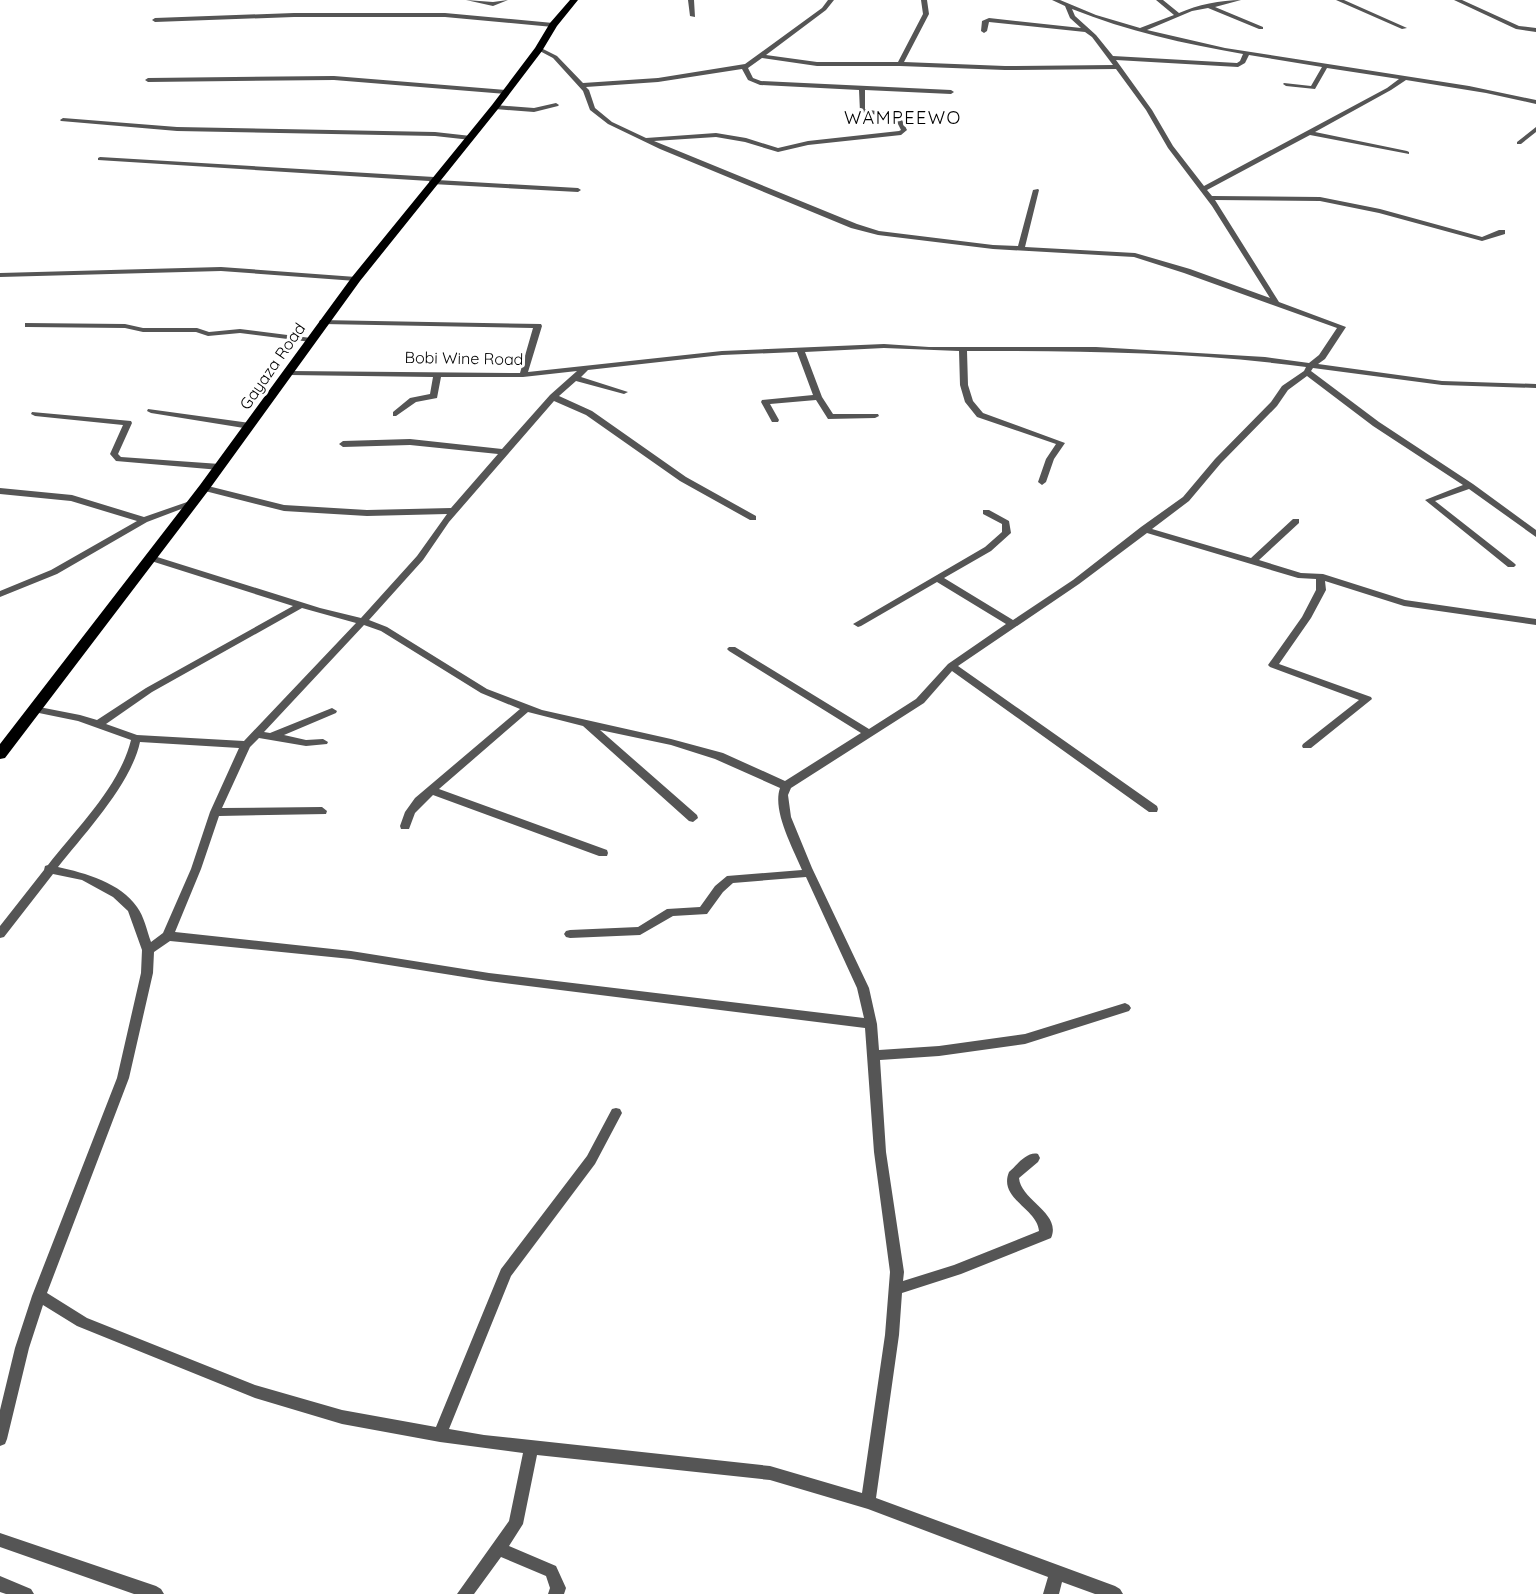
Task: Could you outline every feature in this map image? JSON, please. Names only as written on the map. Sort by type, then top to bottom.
[{"type":"main road","name":"Gayaza Road","points":[[0,754],[193,503],[290,373],[323,322],[433,181],[471,138],[539,49],[553,25],[574,0]]},
{"type":"street","points":[[469,0],[498,3],[505,0]]},
{"type":"street","points":[[691,0],[693,16]]},
{"type":"street","points":[[581,85],[658,80],[753,64],[824,9],[831,0]]},
{"type":"street","points":[[900,64],[926,14],[924,0]]},
{"type":"street","points":[[1055,0],[1140,30],[1247,52],[1484,90],[1536,102]]},
{"type":"street","points":[[1159,0],[1178,15]]},
{"type":"street","points":[[1140,30],[1178,15],[1238,0]]},
{"type":"street","points":[[1339,0],[1404,28]]},
{"type":"street","points":[[1457,0],[1518,28],[1536,30]]},
{"type":"street","points":[[1068,6],[1072,17],[1087,30],[1111,58],[1149,110],[1170,147],[1211,198],[1277,304]]},
{"type":"street","points":[[1209,6],[1261,28]]},
{"type":"street","points":[[155,20],[294,15],[445,15],[553,25]]},
{"type":"street","points":[[984,31],[986,21],[989,20],[1087,30]]},
{"type":"street","points":[[539,49],[555,57],[586,90],[592,109],[609,123],[644,140],[793,202],[878,233],[1021,249],[1135,255],[1187,271],[1342,327],[1322,357],[1285,388],[1274,404],[1218,461],[1186,499],[1076,582],[951,666],[920,701],[786,786],[783,795],[786,817],[863,988],[875,1055],[880,1152],[897,1272],[897,1289],[868,1502]]},
{"type":"street","points":[[1111,58],[1238,65],[1243,62],[1247,52]]},
{"type":"street","points":[[762,56],[817,64],[1005,68],[1117,67]]},
{"type":"street","points":[[1286,84],[1311,89],[1326,65]]},
{"type":"street","points":[[744,66],[750,79],[760,83],[951,92]]},
{"type":"street","points":[[148,80],[334,78],[506,92]]},
{"type":"street","points":[[1204,189],[1230,177],[1307,132],[1389,89],[1404,78]]},
{"type":"street","points":[[644,140],[716,135],[746,140],[778,150],[808,143],[901,133],[904,130],[900,120],[884,114],[862,111],[862,88]]},
{"type":"street","points":[[495,107],[534,110],[556,105]]},
{"type":"street","points":[[63,120],[177,129],[435,134],[471,138]]},
{"type":"street","points":[[1519,143],[1536,129]]},
{"type":"street","points":[[1307,132],[1407,153]]},
{"type":"street","points":[[100,159],[578,190]]},
{"type":"street","points":[[1021,249],[1036,190]]},
{"type":"street","points":[[1211,198],[1320,199],[1369,208],[1478,239],[1491,238],[1502,232]]},
{"type":"street","points":[[0,275],[220,269],[356,279]]},
{"type":"street","points":[[323,322],[538,326],[523,375]]},
{"type":"street","points":[[28,325],[125,326],[143,330],[197,330],[208,334],[240,332],[311,340]]},
{"type":"street","name":"Bobi Wine Road","points":[[290,373],[523,375],[722,353],[884,346],[1096,349],[1309,368],[1453,384],[1536,386]]},
{"type":"street","points":[[963,348],[964,385],[969,402],[980,415],[1061,443],[1050,459],[1042,482]]},
{"type":"street","points":[[800,350],[818,397],[831,417],[875,416]]},
{"type":"street","points":[[1309,368],[1415,451],[1470,486],[1536,534]]},
{"type":"street","points":[[148,950],[168,936],[196,869],[215,812],[246,746],[365,622],[420,558],[503,452],[553,397],[585,369]]},
{"type":"street","points":[[396,414],[413,400],[431,399],[434,396],[438,373]]},
{"type":"street","points":[[576,378],[624,392]]},
{"type":"street","points":[[553,397],[589,413],[683,479],[753,518]]},
{"type":"street","points":[[775,420],[765,402],[818,397]]},
{"type":"street","points":[[152,411],[250,426]]},
{"type":"street","points":[[34,414],[128,423],[114,454],[119,459],[220,466]]},
{"type":"street","points":[[344,444],[410,442],[503,452]]},
{"type":"street","points":[[1470,486],[1429,500],[1511,565]]},
{"type":"street","points":[[204,488],[284,508],[368,513],[455,511]]},
{"type":"street","points":[[0,491],[72,498],[144,520]]},
{"type":"street","points":[[0,594],[54,572],[144,520],[193,503]]},
{"type":"street","points":[[858,624],[988,549],[1007,533],[1006,523],[986,512]]},
{"type":"street","points":[[1253,561],[1296,521]]},
{"type":"street","points":[[1144,529],[1301,576],[1320,576],[1404,603],[1536,622]]},
{"type":"street","points":[[151,558],[384,629],[484,691],[527,708],[564,720],[671,742],[719,756],[786,786]]},
{"type":"street","points":[[1307,746],[1367,699],[1273,665],[1306,618],[1321,590],[1320,576]]},
{"type":"street","points":[[937,578],[1014,625]]},
{"type":"street","points":[[98,724],[139,696],[301,605]]},
{"type":"street","points":[[732,649],[870,734]]},
{"type":"street","points":[[951,666],[1153,808]]},
{"type":"street","points":[[405,826],[410,812],[419,801],[527,708]]},
{"type":"street","points":[[34,709],[80,718],[136,738],[246,746]]},
{"type":"street","points":[[273,736],[332,711]]},
{"type":"street","points":[[586,723],[693,818]]},
{"type":"street","points":[[256,734],[306,743],[323,742]]},
{"type":"street","points":[[0,934],[112,790],[133,751],[136,738]]},
{"type":"street","points":[[432,791],[603,853]]},
{"type":"street","points":[[215,812],[322,811]]},
{"type":"street","points":[[0,1440],[22,1348],[39,1296],[123,1078],[147,973],[148,950],[133,909],[117,894],[85,878],[49,869]]},
{"type":"street","points":[[570,934],[640,931],[671,912],[703,911],[714,899],[721,884],[731,879],[810,873]]},
{"type":"street","points":[[168,936],[351,954],[489,977],[871,1024]]},
{"type":"street","points":[[875,1055],[939,1051],[1025,1039],[1125,1008]]},
{"type":"street","points":[[440,1435],[506,1273],[591,1160],[616,1113]]},
{"type":"street","points":[[897,1289],[956,1270],[1046,1234],[1047,1226],[1043,1219],[1016,1192],[1012,1184],[1013,1176],[1034,1158]]},
{"type":"street","points":[[39,1296],[82,1322],[255,1392],[342,1417],[440,1435],[531,1447],[771,1473],[868,1502],[1115,1594]]},
{"type":"street","points":[[465,1594],[516,1524],[531,1447]]},
{"type":"street","points":[[0,1540],[156,1594]]},
{"type":"street","points":[[500,1549],[551,1571],[558,1588],[556,1594]]},
{"type":"street","points":[[1051,1594],[1057,1572]]},
{"type":"street","points":[[0,1584],[26,1594]]},
{"type":"district","name":"WAMPEEWO","points":[[903,118]]}]
